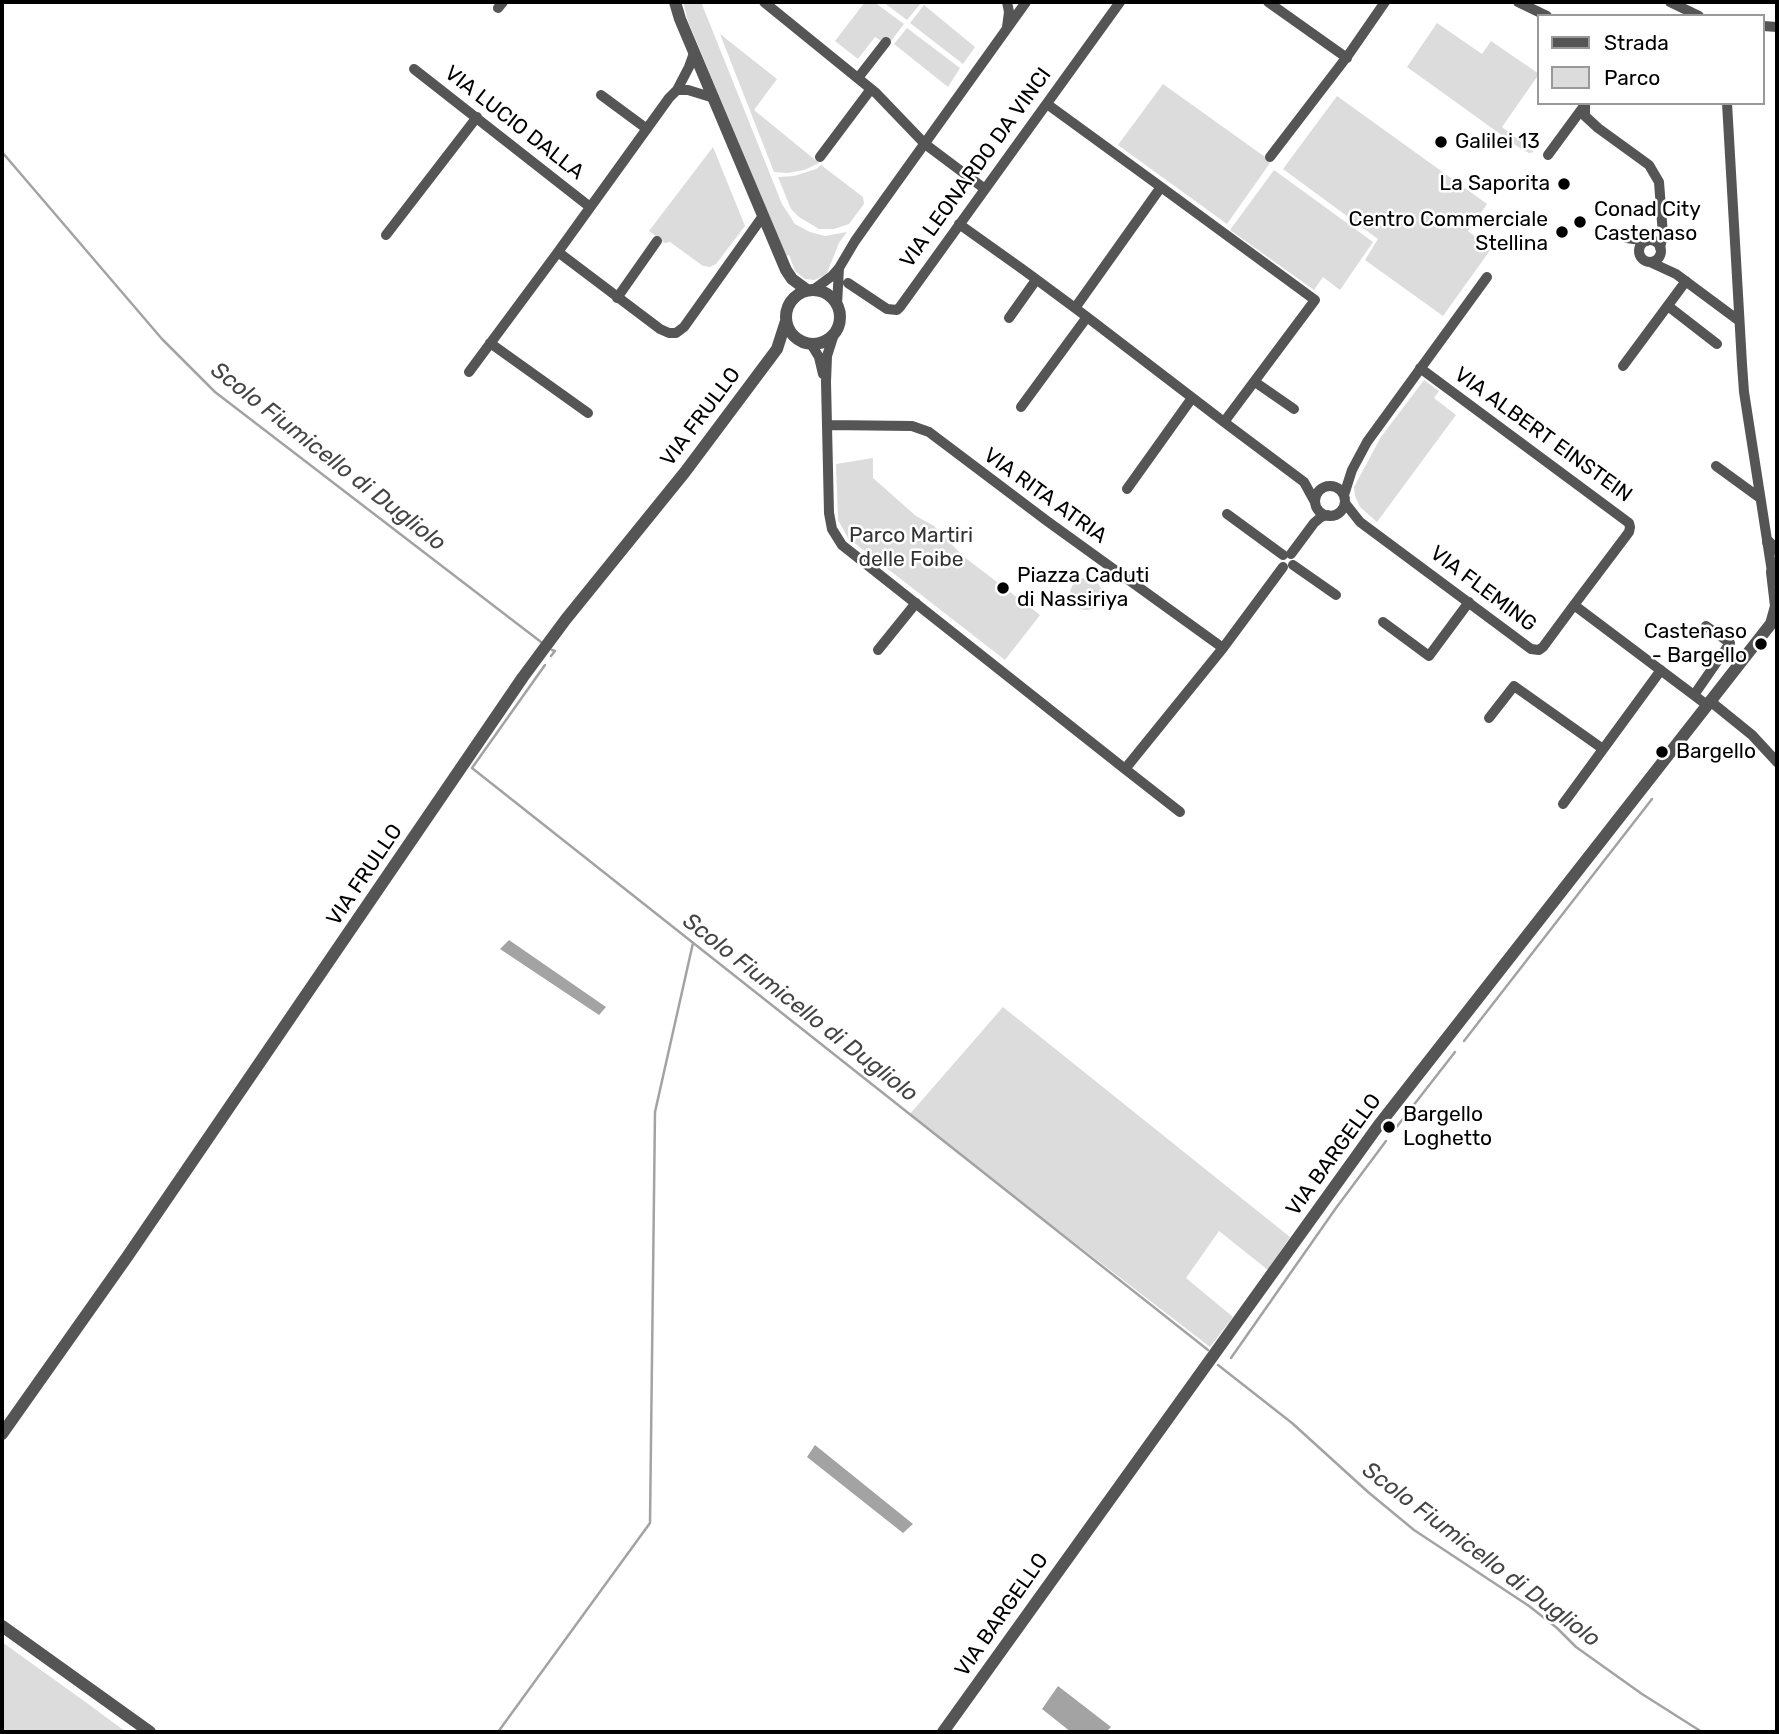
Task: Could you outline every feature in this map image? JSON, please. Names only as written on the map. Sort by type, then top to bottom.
[{"type":"street","points":[[676,2],[680,19],[786,270],[792,279],[810,290],[829,295],[837,305]]},
{"type":"street","points":[[789,305],[795,296],[832,276],[839,268],[855,241],[1006,30],[1024,3],[1009,2],[1006,30]]},
{"type":"street","name":"VIA LEONARDO DA VINCI","points":[[848,283],[887,309],[897,310],[1120,2]]},
{"type":"street","points":[[1268,2],[1346,58]]},
{"type":"street","points":[[1270,157],[1385,2]]},
{"type":"street","points":[[1518,2],[1543,14]]},
{"type":"street","points":[[1671,2],[1695,14]]},
{"type":"street","points":[[771,4],[871,89],[925,144],[985,189]]},
{"type":"street","points":[[858,78],[886,42]]},
{"type":"street","points":[[469,372],[669,98],[682,87],[694,53]]},
{"type":"street","name":"VIA LUCIO DALLA","points":[[414,69],[590,206]]},
{"type":"street","points":[[682,87],[697,86],[704,76]]},
{"type":"street","points":[[682,87],[714,98]]},
{"type":"street","points":[[820,157],[871,89]]},
{"type":"street","points":[[601,96],[647,129]]},
{"type":"street","points":[[1047,104],[1315,300],[1224,422]]},
{"type":"street","points":[[1548,155],[1584,105]]},
{"type":"street","points":[[1585,105],[1585,116],[1650,165],[1659,182],[1663,235],[1655,245],[1656,260],[1650,262]]},
{"type":"street","points":[[1727,105],[1744,392],[1760,498],[1772,546],[1776,606],[1774,620]]},
{"type":"street","points":[[386,234],[477,117]]},
{"type":"street","points":[[1074,308],[1161,187]]},
{"type":"street","points":[[558,253],[660,329],[676,333],[684,327],[763,216]]},
{"type":"street","points":[[959,224],[1087,317],[1304,482],[1325,511]]},
{"type":"street","points":[[617,298],[657,241]]},
{"type":"street","points":[[1655,245],[1640,247],[1639,253],[1643,260],[1681,278],[1738,320]]},
{"type":"street","points":[[1655,245],[1681,278]]},
{"type":"street","points":[[839,268],[837,305],[840,318],[827,356],[825,382],[829,513],[832,529],[842,545],[1180,812]]},
{"type":"street","points":[[786,270],[789,305],[786,321],[794,336],[807,343],[819,357],[825,382]]},
{"type":"street","points":[[1125,769],[1223,648],[1314,523],[1325,511],[1343,508],[1352,470],[1367,442],[1487,277]]},
{"type":"street","points":[[1623,366],[1668,306],[1681,278]]},
{"type":"street","points":[[1009,318],[1036,280]]},
{"type":"street","points":[[1668,306],[1717,344]]},
{"type":"street","points":[[1021,407],[1087,317]]},
{"type":"street","name":"VIA FRULLO","points":[[2,1434],[127,1257],[523,677],[566,619],[685,472],[777,349],[786,321]]},
{"type":"street","points":[[777,349],[825,341],[834,334]]},
{"type":"street","points":[[491,343],[588,413]]},
{"type":"street","name":"VIA ALBERT EINSTEIN","points":[[1420,368],[1629,523],[1629,532],[1574,605]]},
{"type":"street","points":[[1255,382],[1294,409]]},
{"type":"street","points":[[1127,489],[1192,398]]},
{"type":"street","name":"VIA RITA ATRIA","points":[[828,425],[904,426],[929,432],[1223,648]]},
{"type":"street","points":[[1716,466],[1760,498]]},
{"type":"street","points":[[1325,511],[1318,492],[1352,470]]},
{"type":"street","points":[[1304,482],[1338,488],[1345,499]]},
{"type":"street","name":"VIA FLEMING","points":[[1345,499],[1360,522]]},
{"type":"street","name":"VIA FLEMING","points":[[1325,511],[1360,522],[1531,649],[1543,647],[1574,605]]},
{"type":"street","points":[[1227,514],[1336,596]]},
{"type":"street","points":[[1383,622],[1429,656],[1469,602]]},
{"type":"street","points":[[878,650],[916,603]]},
{"type":"street","points":[[1574,605],[1752,735],[1777,762]]},
{"type":"street","name":"VIA BARGELLO","points":[[943,1732],[1375,1130],[1774,620]]},
{"type":"street","points":[[1694,695],[1730,643],[1706,626]]},
{"type":"street","points":[[1563,804],[1661,670]]},
{"type":"street","points":[[1489,718],[1514,685],[1603,750]]},
{"type":"street","points":[[2,1626],[150,1732]]},
{"type":"green space","points":[[683,2],[701,2],[782,204],[795,224],[825,236],[847,232],[823,276],[814,280],[805,279],[795,271],[789,255],[786,256],[688,21]]},
{"type":"green space","points":[[865,2],[874,2],[904,24],[891,41],[884,37],[881,41],[875,37],[858,59],[835,41]]},
{"type":"green space","points":[[883,2],[919,2],[921,3],[907,20]]},
{"type":"green space","points":[[924,5],[975,47],[963,64],[910,23]]},
{"type":"green space","points":[[1437,23],[1482,54],[1491,41],[1538,73],[1502,127],[1534,152],[1521,149],[1407,67]]},
{"type":"green space","points":[[907,28],[960,68],[948,87],[894,44]]},
{"type":"green space","points":[[720,34],[777,79],[754,110],[819,163],[804,170],[774,172]]},
{"type":"green space","points":[[1163,84],[1270,163],[1227,224],[1118,145]]},
{"type":"green space","points":[[1337,96],[1487,204],[1468,231],[1491,249],[1443,316],[1365,260],[1378,239],[1283,169]]},
{"type":"green space","points":[[713,147],[745,226],[716,264],[710,267],[703,266],[670,242],[665,243],[649,231]]},
{"type":"green space","points":[[821,165],[863,197],[864,204],[849,224],[834,229],[819,229],[799,217],[791,209],[778,177],[794,176]]},
{"type":"green space","points":[[1274,170],[1373,242],[1340,290],[1323,277],[1314,290],[1230,230]]},
{"type":"green space","points":[[1424,380],[1439,391],[1434,398],[1456,415],[1377,522],[1360,507],[1354,487],[1381,437]]},
{"type":"green space","name":"Parco Martiri delle Foibe","points":[[873,458],[873,478],[916,516],[934,526],[963,556],[1040,615],[1005,660],[848,538],[838,520],[836,464]]},
{"type":"green space","points":[[1086,578],[1098,582],[1102,594],[1098,606],[1086,610],[1074,606],[1070,594],[1074,582]]},
{"type":"green space","points":[[1003,1007],[1290,1237],[1268,1270],[1219,1231],[1186,1278],[1233,1317],[1210,1347],[909,1115]]},
{"type":"green space","points":[[2,1642],[91,1706],[126,1732],[2,1732]]},
{"type":"shaded area","points":[[509,940],[606,1007],[599,1015],[500,949]]},
{"type":"shaded area","points":[[815,1445],[913,1524],[903,1533],[807,1457]]},
{"type":"shaded area","points":[[1058,1686],[1111,1727],[1106,1732],[1071,1732],[1042,1709]]},
{"type":"waterway","name":"Scolo Fiumicello di Dugliolo","points":[[2,152],[162,339],[215,392],[541,642]]},
{"type":"waterway","name":"Scolo Fiumicello di Dugliolo","points":[[551,656],[555,651],[552,650]]},
{"type":"waterway","name":"Scolo Fiumicello di Dugliolo","points":[[545,665],[472,768],[1208,1350]]},
{"type":"waterway","points":[[1464,1041],[1652,799]]},
{"type":"waterway","points":[[498,1732],[650,1523],[655,1112],[693,943]]},
{"type":"waterway","points":[[1395,1129],[1455,1052]]},
{"type":"waterway","points":[[1231,1358],[1386,1141]]},
{"type":"waterway","name":"Scolo Fiumicello di Dugliolo","points":[[1218,1365],[1292,1423],[1414,1530],[1529,1606],[1576,1647],[1702,1732]]},
{"type":"place","name":"Galilei 13","points":[[1441,142]]},
{"type":"place","name":"La Saporita","points":[[1564,184]]},
{"type":"place","name":"Conad City Castenaso","points":[[1580,222]]},
{"type":"place","name":"Centro Commerciale Stellina","points":[[1562,232]]},
{"type":"place","name":"Piazza Caduti di Nassiriya","points":[[1003,588]]},
{"type":"place","name":"Castenaso - Bargello","points":[[1761,644]]},
{"type":"place","name":"Bargello","points":[[1662,752]]},
{"type":"place","name":"Bargello Loghetto","points":[[1389,1127]]}]
